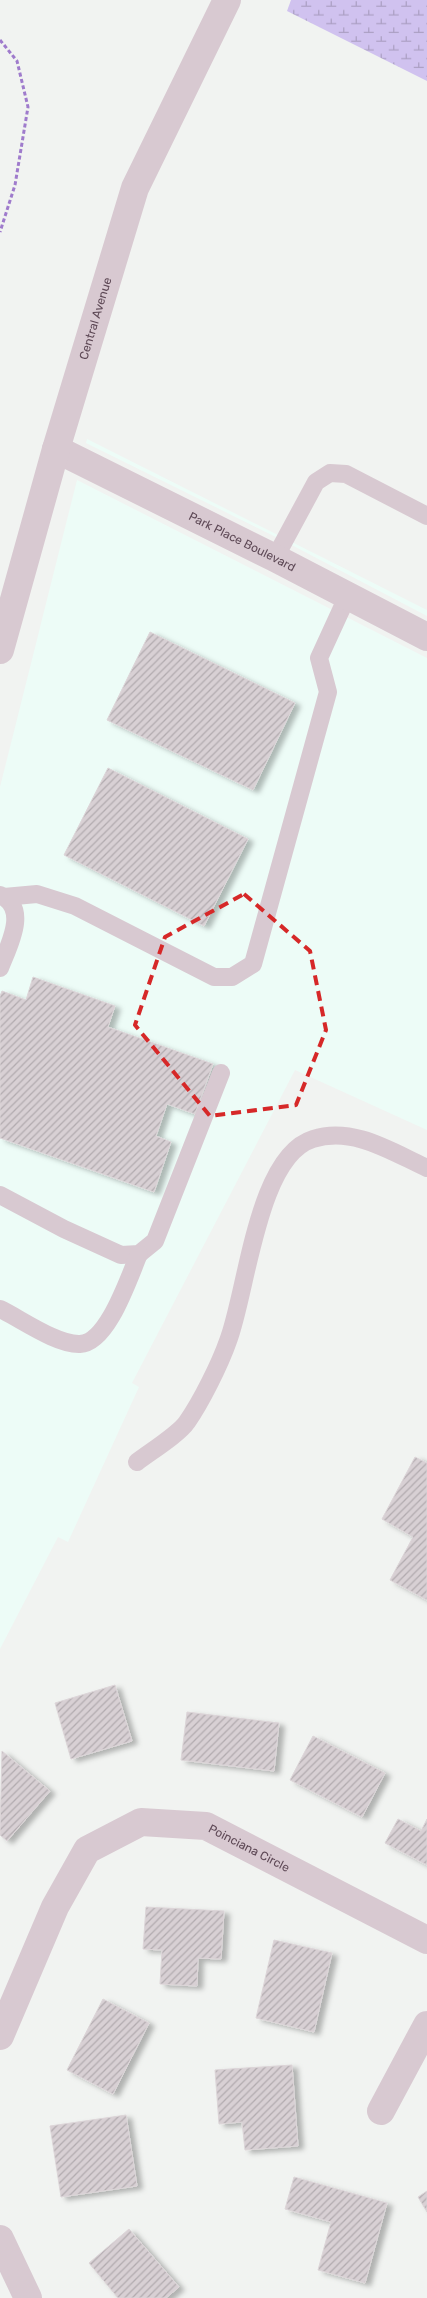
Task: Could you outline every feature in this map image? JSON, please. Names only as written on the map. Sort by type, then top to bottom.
[{"type":"street","name":"Central Avenue","points":[[0,650],[56,449],[135,188],[227,0]]},
{"type":"street","name":"Park Place Boulevard","points":[[56,449],[275,558],[427,637]]},
{"type":"street","name":"Poinciana Circle","points":[[0,2036],[55,1907],[87,1850],[141,1822],[206,1826],[427,1940]]},
{"type":"street","points":[[381,2111],[427,2025]]},
{"type":"street","points":[[0,2240],[28,2298]]},
{"type":"lane","points":[[275,558],[316,482],[330,473],[346,474],[427,516]]},
{"type":"lane","points":[[2,896],[36,894],[75,906],[214,977],[232,977],[253,964],[328,692],[319,658],[347,597]]},
{"type":"lane","points":[[0,968],[15,931],[15,911],[2,896]]},
{"type":"lane","points":[[0,1309],[60,1340],[81,1344],[96,1337],[112,1316],[139,1254],[155,1241],[222,1073]]},
{"type":"lane","points":[[137,1462],[186,1424],[203,1392],[228,1341],[264,1205],[278,1169],[293,1149],[313,1139],[342,1136],[366,1140],[427,1168]]},
{"type":"lane","points":[[0,1195],[64,1229],[121,1255],[139,1254]]},
{"type":"path","points":[[0,40],[17,61],[28,107],[15,185],[0,232]]},
{"type":"highlighted area","points":[[244,894],[310,951],[326,1030],[296,1105],[210,1116],[135,1025],[165,937]]},
{"type":"shaded area","points":[[87,439],[427,610],[427,616],[284,541],[86,443]]},
{"type":"shaded area","points":[[77,480],[427,658],[427,1130],[295,1070],[132,1383],[139,1387],[68,1542],[58,1537],[0,1649],[0,787]]},
{"type":"green space","points":[[291,0],[427,0],[427,81],[287,11]]},
{"type":"building","points":[[150,632],[295,703],[253,790],[107,720]]},
{"type":"building","points":[[108,768],[248,839],[204,926],[64,855]]},
{"type":"building","points":[[33,977],[115,1006],[108,1027],[213,1064],[195,1114],[167,1104],[156,1136],[171,1142],[154,1192],[0,1138],[0,996],[2,991],[26,1000]]},
{"type":"building","points":[[415,1457],[427,1463],[427,1600],[390,1580],[413,1537],[382,1519]]},
{"type":"building","points":[[115,1685],[132,1741],[71,1759],[55,1703]]},
{"type":"building","points":[[187,1712],[279,1723],[274,1771],[181,1760]]},
{"type":"building","points":[[313,1736],[385,1773],[362,1817],[290,1780]]},
{"type":"building","points":[[2,1751],[50,1791],[7,1841],[0,1835]]},
{"type":"building","points":[[398,1819],[421,1831],[427,1819],[427,1865],[385,1843]]},
{"type":"building","points":[[146,1907],[224,1911],[221,1959],[198,1958],[197,1986],[160,1984],[162,1950],[143,1949]]},
{"type":"building","points":[[274,1940],[332,1953],[314,2032],[256,2018]]},
{"type":"building","points":[[103,1999],[149,2023],[113,2094],[67,2070]]},
{"type":"building","points":[[292,2065],[298,2146],[245,2150],[242,2122],[219,2124],[215,2070]]},
{"type":"building","points":[[126,2115],[137,2186],[61,2197],[50,2126]]},
{"type":"building","points":[[294,2177],[387,2203],[365,2283],[318,2270],[331,2222],[285,2209]]},
{"type":"building","points":[[427,2191],[427,2212],[418,2197]]},
{"type":"building","points":[[129,2229],[179,2287],[166,2298],[118,2298],[89,2263]]}]
